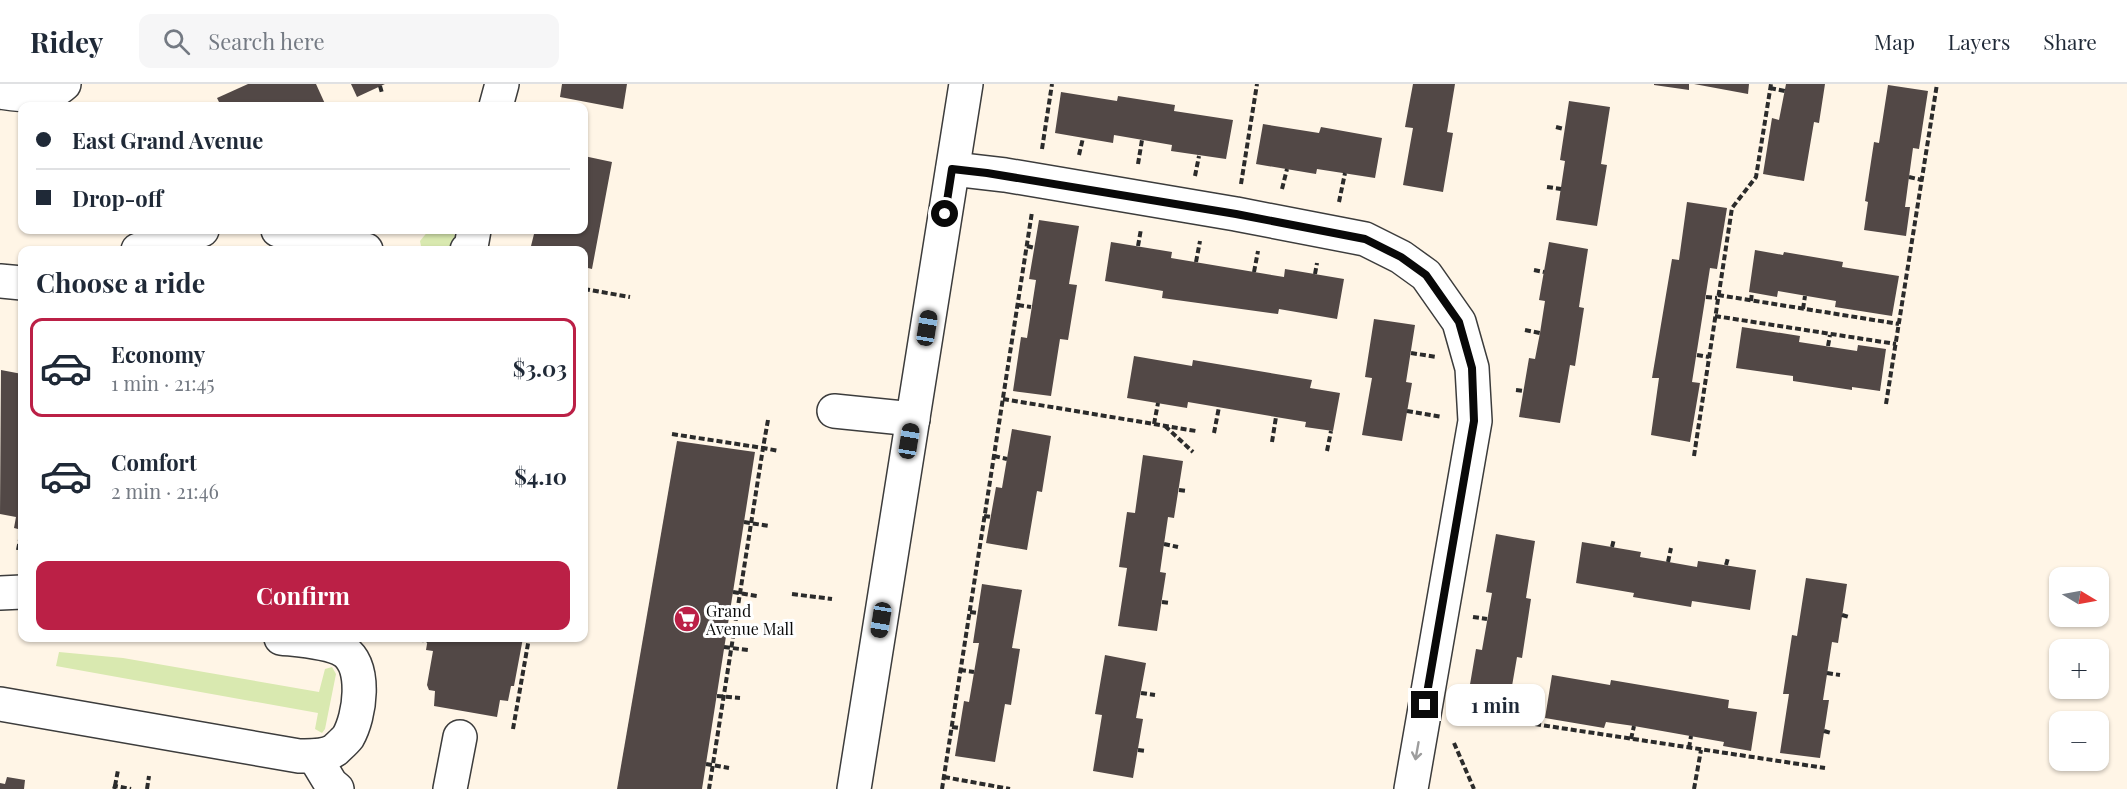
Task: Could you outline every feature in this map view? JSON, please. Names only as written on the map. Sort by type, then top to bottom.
[{"type":"street","points":[[0,92],[27,96],[52,92],[64,84]]},
{"type":"street","points":[[497,102],[502,84]]},
{"type":"street","points":[[854,789],[966,84]]},
{"type":"street","points":[[952,169],[1005,175],[1236,214],[1365,239],[1401,257],[1426,275],[1432,283],[1459,322],[1472,368],[1474,421],[1411,789]]},
{"type":"street","points":[[151,246],[189,234]]},
{"type":"street","points":[[292,234],[346,246]]},
{"type":"street","points":[[0,281],[18,283]]},
{"type":"street","points":[[834,411],[913,419]]},
{"type":"street","points":[[0,593],[18,592]]},
{"type":"street","points":[[306,642],[337,647],[346,652],[353,660],[359,679]]},
{"type":"street","points":[[0,704],[299,756],[314,756],[333,751],[348,738],[358,709],[359,679],[366,642]]},
{"type":"street","points":[[450,789],[460,737]]},
{"type":"street","points":[[314,756],[331,784],[337,789]]},
{"type":"path","points":[[1041,158],[1052,84]]},
{"type":"path","points":[[1240,189],[1257,84]]},
{"type":"path","points":[[1886,404],[1937,84]]},
{"type":"path","points":[[1694,456],[1718,297],[1724,239],[1732,208],[1756,177],[1770,86],[1785,91]]},
{"type":"path","points":[[380,87],[382,93]]},
{"type":"path","points":[[1924,120],[1931,122]]},
{"type":"path","points":[[1557,127],[1564,129]]},
{"type":"path","points":[[1078,164],[1083,138]]},
{"type":"path","points":[[1136,174],[1142,140]]},
{"type":"path","points":[[1761,146],[1768,146]]},
{"type":"path","points":[[1194,183],[1198,156]]},
{"type":"path","points":[[1281,196],[1287,169]]},
{"type":"path","points":[[1339,206],[1345,173]]},
{"type":"path","points":[[1909,177],[1922,180]]},
{"type":"path","points":[[1547,187],[1561,189]]},
{"type":"path","points":[[942,789],[1033,203]]},
{"type":"path","points":[[1906,230],[1914,231]]},
{"type":"path","points":[[1196,262],[1200,240]]},
{"type":"path","points":[[1027,246],[1035,248]]},
{"type":"path","points":[[1254,272],[1258,249]]},
{"type":"path","points":[[1534,270],[1544,272]]},
{"type":"path","points":[[588,290],[630,297]]},
{"type":"path","points":[[1751,301],[1752,292]]},
{"type":"path","points":[[1803,309],[1806,296]]},
{"type":"path","points":[[1706,297],[1751,301],[1899,324]]},
{"type":"path","points":[[1018,305],[1031,307]]},
{"type":"path","points":[[1861,318],[1862,311]]},
{"type":"path","points":[[1715,316],[1896,344]]},
{"type":"path","points":[[1771,332],[1772,326]]},
{"type":"path","points":[[1525,330],[1540,333]]},
{"type":"path","points":[[1828,346],[1830,334]]},
{"type":"path","points":[[1881,349],[1882,342]]},
{"type":"path","points":[[1696,355],[1709,357]]},
{"type":"path","points":[[1516,390],[1524,391]]},
{"type":"path","points":[[1003,399],[1196,430]]},
{"type":"path","points":[[1155,424],[1158,403]]},
{"type":"path","points":[[1214,433],[1219,407]]},
{"type":"path","points":[[1407,411],[1442,417]]},
{"type":"path","points":[[1695,413],[1701,414]]},
{"type":"path","points":[[1272,442],[1276,417]]},
{"type":"path","points":[[709,789],[768,420]]},
{"type":"path","points":[[1164,425],[1193,452]]},
{"type":"path","points":[[1327,451],[1331,431]]},
{"type":"path","points":[[672,434],[780,452]]},
{"type":"path","points":[[994,456],[1007,459]]},
{"type":"path","points":[[1179,490],[1187,491]]},
{"type":"path","points":[[984,516],[991,516]]},
{"type":"path","points":[[744,522],[768,526]]},
{"type":"path","points":[[1612,547],[1614,539]]},
{"type":"path","points":[[1164,544],[1178,547]]},
{"type":"path","points":[[1668,562],[1671,548]]},
{"type":"path","points":[[1726,565],[1728,558]]},
{"type":"path","points":[[733,592],[757,596]]},
{"type":"path","points":[[792,594],[832,599]]},
{"type":"path","points":[[1162,602],[1170,603]]},
{"type":"path","points":[[970,612],[978,613]]},
{"type":"path","points":[[1842,615],[1849,617]]},
{"type":"path","points":[[1468,616],[1487,619]]},
{"type":"path","points":[[513,729],[529,642]]},
{"type":"path","points":[[724,647],[748,650]]},
{"type":"path","points":[[520,657],[526,658]]},
{"type":"path","points":[[960,670],[974,672]]},
{"type":"path","points":[[1827,673],[1840,675]]},
{"type":"path","points":[[1141,693],[1155,695]]},
{"type":"path","points":[[717,696],[740,698]]},
{"type":"path","points":[[1452,712],[1826,768]]},
{"type":"path","points":[[1574,730],[1576,723]]},
{"type":"path","points":[[1631,739],[1634,726]]},
{"type":"path","points":[[952,727],[959,728]]},
{"type":"path","points":[[1824,731],[1831,733]]},
{"type":"path","points":[[1449,734],[1474,789]]},
{"type":"path","points":[[1689,748],[1691,736]]},
{"type":"path","points":[[1138,750],[1146,751]]},
{"type":"path","points":[[1694,789],[1701,750]]},
{"type":"path","points":[[1744,757],[1745,750]]},
{"type":"path","points":[[706,764],[729,768]]},
{"type":"path","points":[[117,770],[114,788],[131,789]]},
{"type":"path","points":[[147,789],[149,776]]},
{"type":"path","points":[[944,777],[1010,789]]},
{"type":"green space","points":[[426,234],[454,234],[457,237],[457,244],[451,246],[421,246],[420,241]]},
{"type":"green space","points":[[59,652],[123,658],[319,692],[325,669],[332,667],[336,674],[325,729],[322,733],[315,729],[318,713],[56,666]]},
{"type":"building","points":[[248,84],[316,84],[324,102],[219,102],[217,98]]},
{"type":"building","points":[[351,84],[385,84],[357,97]]},
{"type":"building","points":[[562,84],[627,84],[623,109],[560,97]]},
{"type":"building","points":[[1413,84],[1455,84],[1447,132],[1453,133],[1443,192],[1403,185],[1413,128],[1405,127]]},
{"type":"building","points":[[1689,84],[1689,90],[1654,85]]},
{"type":"building","points":[[1694,84],[1749,84],[1748,94]]},
{"type":"building","points":[[1786,84],[1825,84],[1819,123],[1814,122],[1804,181],[1763,174],[1772,118],[1779,120]]},
{"type":"building","points":[[1888,85],[1928,91],[1919,149],[1913,148],[1905,207],[1910,207],[1906,236],[1864,230],[1868,202],[1865,201],[1874,142],[1879,143]]},
{"type":"building","points":[[1061,92],[1117,101],[1118,96],[1175,105],[1174,111],[1233,120],[1226,159],[1171,151],[1172,145],[1114,135],[1113,143],[1055,133]]},
{"type":"building","points":[[1569,101],[1610,107],[1601,164],[1607,165],[1597,226],[1556,220],[1565,161],[1560,160]]},
{"type":"building","points":[[1263,124],[1319,133],[1321,127],[1382,138],[1375,178],[1317,169],[1316,174],[1256,164]]},
{"type":"building","points":[[588,157],[612,162],[592,269],[588,268],[588,246],[531,246],[534,234],[588,234]]},
{"type":"building","points":[[1687,202],[1727,208],[1717,269],[1710,268],[1692,382],[1700,383],[1690,442],[1651,435],[1659,378],[1652,378],[1672,259],[1679,260]]},
{"type":"building","points":[[1039,220],[1079,226],[1069,284],[1077,285],[1068,340],[1060,339],[1051,396],[1013,391],[1021,337],[1027,338],[1036,280],[1029,279]]},
{"type":"building","points":[[1111,242],[1172,252],[1171,258],[1284,277],[1285,269],[1344,279],[1337,319],[1279,309],[1278,314],[1162,298],[1163,291],[1105,281]]},
{"type":"building","points":[[1549,242],[1588,249],[1579,307],[1584,308],[1575,366],[1570,365],[1560,423],[1519,417],[1529,358],[1535,359],[1540,333],[1545,301],[1539,300]]},
{"type":"building","points":[[1755,250],[1783,255],[1784,252],[1843,262],[1842,267],[1899,276],[1892,316],[1835,307],[1836,301],[1778,291],[1777,297],[1749,292]]},
{"type":"building","points":[[1374,319],[1415,325],[1406,382],[1412,383],[1402,441],[1362,435],[1372,378],[1365,377]]},
{"type":"building","points":[[1742,327],[1800,336],[1799,342],[1857,351],[1858,345],[1886,349],[1880,391],[1852,387],[1852,390],[1793,381],[1793,376],[1736,368]]},
{"type":"building","points":[[1134,356],[1192,366],[1193,360],[1312,380],[1310,388],[1340,393],[1333,431],[1305,427],[1306,422],[1188,402],[1187,408],[1127,398]]},
{"type":"building","points":[[1,370],[18,373],[18,529],[14,528],[16,517],[0,514]]},
{"type":"building","points":[[1012,429],[1051,436],[1042,492],[1037,491],[1027,550],[986,543],[996,487],[1002,488]]},
{"type":"building","name":"Grand Avenue Mall","points":[[677,441],[755,452],[702,789],[617,789]]},
{"type":"building","points":[[1143,455],[1183,461],[1174,518],[1168,517],[1160,572],[1166,573],[1157,631],[1118,626],[1127,568],[1119,567],[1127,512],[1135,513]]},
{"type":"building","points":[[1496,534],[1535,541],[1526,598],[1531,599],[1522,658],[1517,657],[1507,715],[1466,708],[1476,649],[1482,650],[1492,593],[1486,592]]},
{"type":"building","points":[[1582,542],[1641,552],[1640,557],[1697,567],[1698,561],[1756,570],[1750,610],[1692,601],[1691,607],[1633,597],[1634,593],[1576,583]]},
{"type":"building","points":[[1806,578],[1847,584],[1838,643],[1832,642],[1823,700],[1829,700],[1820,758],[1780,753],[1789,694],[1783,694],[1792,635],[1797,636]]},
{"type":"building","points":[[982,584],[1022,590],[1012,648],[1020,649],[1011,705],[1005,704],[995,762],[955,756],[964,701],[969,702],[979,643],[973,643]]},
{"type":"building","points":[[427,642],[522,642],[514,686],[511,686],[508,701],[500,700],[497,717],[434,706],[435,691],[429,690],[427,685],[433,651],[426,650]]},
{"type":"building","points":[[1105,655],[1146,663],[1136,718],[1143,719],[1133,778],[1093,771],[1102,715],[1095,714]]},
{"type":"building","points":[[1552,675],[1610,685],[1611,680],[1729,700],[1728,708],[1757,712],[1751,751],[1723,746],[1724,742],[1634,726],[1606,722],[1604,728],[1545,718]]},
{"type":"building","points":[[7,777],[25,780],[24,789],[0,789],[0,783],[5,784]]},
{"type":"place","name":"Grand Avenue Mall","points":[[687,619]]},
{"type":"route","points":[[945,214],[952,169],[1005,175],[1236,214],[1365,239],[1401,257],[1426,275],[1459,322],[1472,368],[1474,421],[1425,705]]}]
